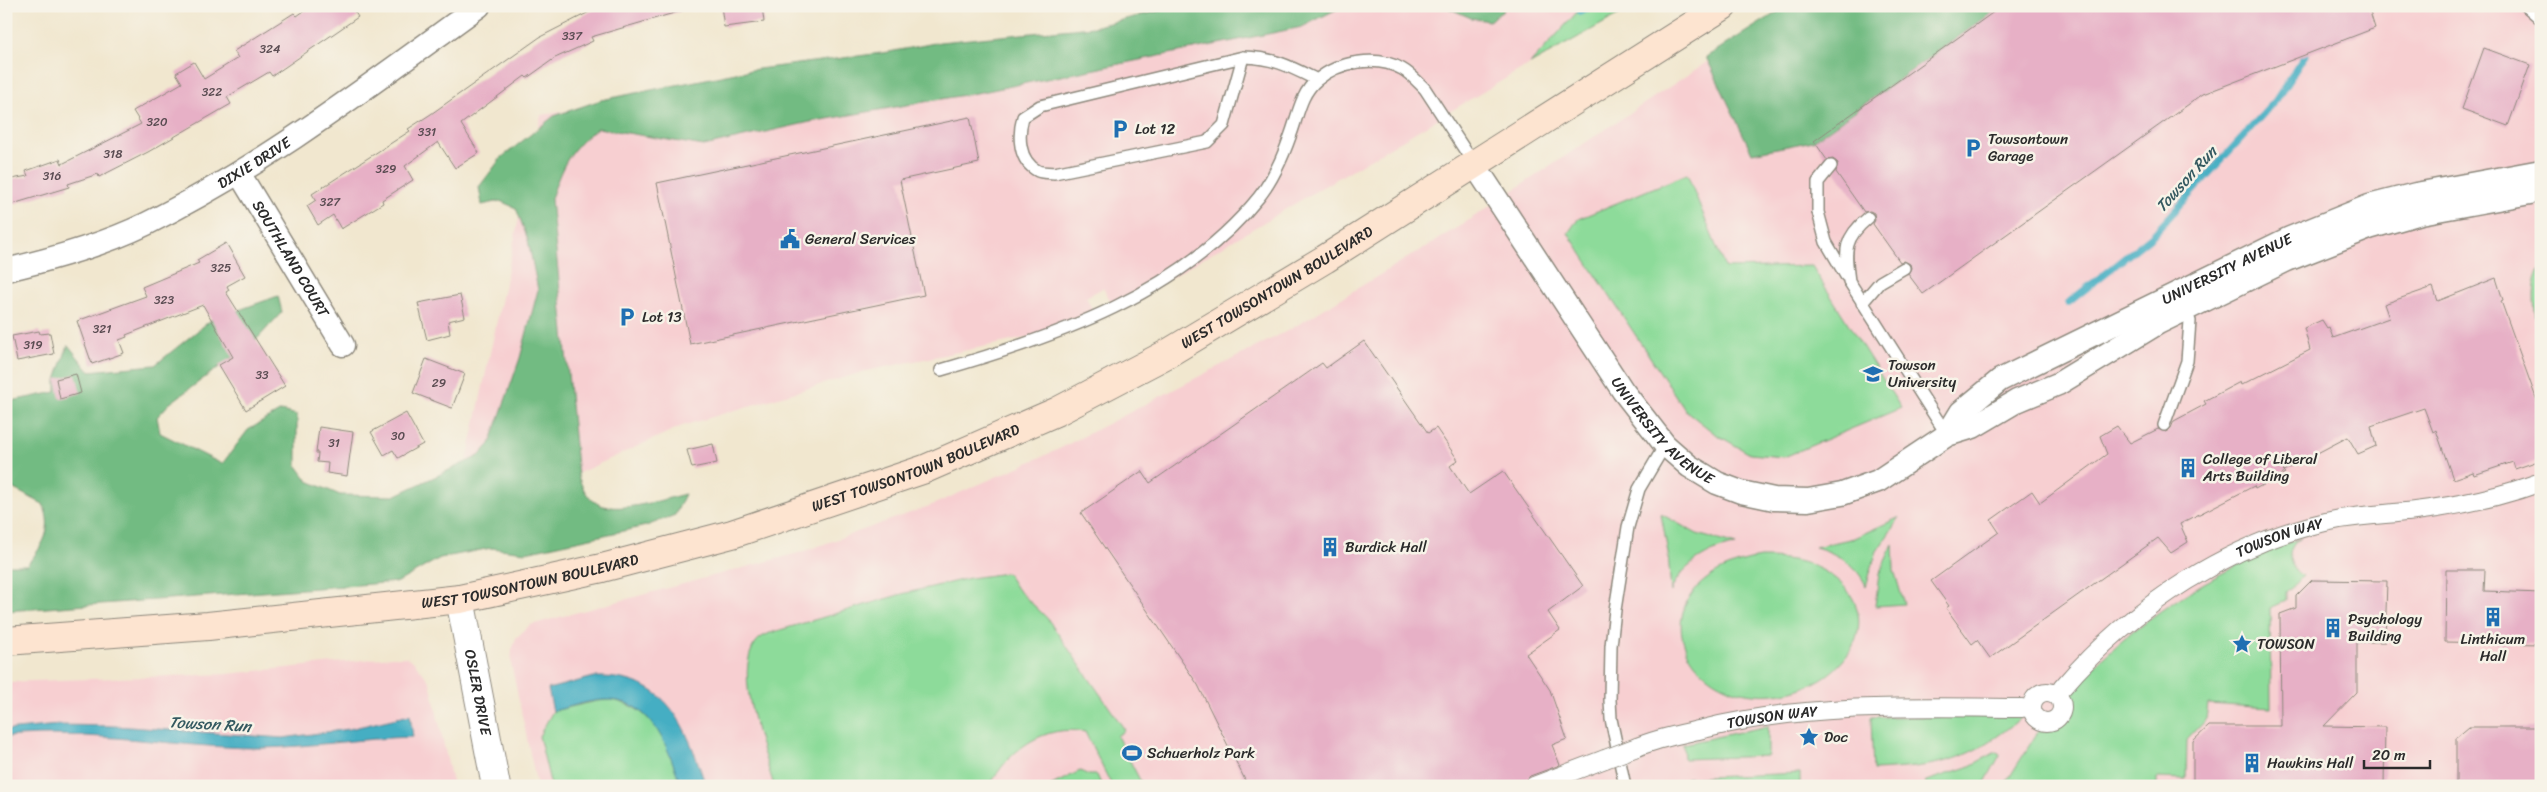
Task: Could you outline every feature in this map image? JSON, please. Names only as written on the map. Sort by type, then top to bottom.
[{"type":"main road","name":"WEST TOWSONTOWN BOULEVARD","points":[[6,641],[218,625],[460,599],[610,566],[732,534],[866,490],[1007,435],[1174,351],[1239,312],[1723,6]]},
{"type":"street","name":"DIXIE DRIVE","points":[[6,270],[57,258],[145,224],[239,173],[346,104],[479,6]]},
{"type":"street","name":"UNIVERSITY AVENUE","points":[[1474,164],[1623,391],[1665,445],[1688,466],[1717,483],[1741,492],[1774,499],[1808,500],[1842,494],[1878,481],[1947,435],[1973,427],[2017,401],[2058,384],[2181,301],[2290,238],[2369,206],[2416,194],[2541,171]]},
{"type":"street","name":"SOUTHLAND COURT","points":[[239,173],[343,345]]},
{"type":"street","name":"UNIVERSITY AVENUE","points":[[1947,435],[1962,412],[2000,380],[2181,301],[2369,228],[2421,213],[2541,191]]},
{"type":"street","name":"TOWSON WAY","points":[[2062,696],[2112,637],[2156,602],[2204,572],[2263,543],[2325,522],[2452,506],[2541,482]]},
{"type":"street","name":"OSLER DRIVE","points":[[460,599],[496,786]]},
{"type":"street","name":"TOWSON WAY","points":[[1534,786],[1637,747],[1668,737],[1734,721],[1808,710],[1885,707],[2022,708]]},
{"type":"lane","points":[[2526,6],[2541,19]]},
{"type":"lane","points":[[1243,57],[1224,125],[1207,142],[1054,173],[1038,171],[1025,159],[1018,134],[1023,117],[1040,106],[1243,57],[1266,58],[1286,64],[1317,80]]},
{"type":"lane","points":[[941,370],[990,356],[1093,317],[1140,295],[1179,269],[1218,238],[1259,197],[1291,135],[1300,104],[1317,80],[1349,63],[1384,62],[1402,69],[1425,89],[1474,164]]},
{"type":"lane","points":[[1831,166],[1818,182],[1818,212],[1826,242],[1862,304],[1947,435]]},
{"type":"lane","points":[[1849,281],[1845,254],[1852,231],[1868,218]]},
{"type":"lane","points":[[1862,304],[1880,282],[1904,268]]},
{"type":"lane","points":[[2164,425],[2186,360],[2190,321],[2181,301]]},
{"type":"lane","points":[[1624,786],[1611,719],[1610,700],[1611,646],[1615,610],[1628,527],[1639,489],[1665,445]]},
{"type":"shaded area","points":[[1262,6],[1578,6],[1580,9],[1530,64],[1116,310],[1103,288],[1086,297],[1095,315],[1060,331],[866,371],[682,426],[452,531],[541,115]]},
{"type":"shaded area","name":"Towson University","points":[[1791,6],[2541,6],[2541,786],[537,786],[511,663],[512,650],[516,638],[530,625],[802,552],[932,505],[1057,450],[1291,329],[1463,224]]},
{"type":"shaded area","points":[[406,657],[414,662],[430,682],[453,786],[6,786],[6,682],[227,674]]},
{"type":"green space","points":[[1179,6],[1343,6],[1302,27],[987,91],[810,122],[704,146],[598,128],[580,143],[563,168],[551,199],[578,476],[589,496],[603,506],[626,507],[685,494],[675,515],[646,526],[526,552],[491,548],[440,558],[398,582],[6,611],[6,565],[27,565],[42,544],[47,529],[47,522],[43,504],[6,485],[6,402],[56,392],[56,380],[68,345],[89,371],[155,365],[211,320],[278,296],[282,312],[257,339],[169,404],[157,417],[160,433],[222,464],[248,430],[281,411],[297,415],[297,466],[308,481],[340,495],[394,496],[479,456],[490,444],[520,358],[538,290],[528,240],[516,208],[500,201],[482,205],[479,187],[501,158],[554,116],[601,100],[751,70],[889,52],[940,42],[1093,27]]},
{"type":"green space","points":[[1444,6],[1505,6],[1503,11],[1489,21],[1471,18]]},
{"type":"green space","points":[[1578,6],[1634,6],[1530,64],[1580,9]]},
{"type":"green space","points":[[1787,6],[2002,6],[1813,141],[1752,153],[1706,57]]},
{"type":"green space","points":[[1687,174],[1725,268],[1812,266],[1901,408],[1784,457],[1750,454],[1714,433],[1685,410],[1568,233],[1578,219]]},
{"type":"green space","points":[[2541,268],[2541,337],[2535,311],[2534,293],[2537,276]]},
{"type":"green space","points":[[1661,514],[1697,534],[1736,545],[1706,554],[1697,560],[1680,575],[1671,592],[1668,553]]},
{"type":"green space","points":[[1900,517],[1877,551],[1866,586],[1852,566],[1838,556],[1815,547],[1854,538]]},
{"type":"green space","points":[[2301,538],[2292,547],[2290,557],[2294,568],[2303,576],[2286,592],[2286,601],[2270,608],[2271,708],[2208,704],[2206,719],[2187,739],[2186,779],[2157,778],[2157,786],[2004,786],[2039,730],[2047,731],[2054,729],[2065,721],[2070,709],[2067,694],[2119,643],[2146,621],[2204,583],[2267,552]]},
{"type":"green space","points":[[1893,544],[1894,570],[1904,604],[1875,606],[1879,574]]},
{"type":"green space","points":[[1760,558],[1792,560],[1815,566],[1843,585],[1855,602],[1859,621],[1856,639],[1847,656],[1832,671],[1814,683],[1792,691],[1754,694],[1722,685],[1698,667],[1684,644],[1682,618],[1693,593],[1718,572]]},
{"type":"green space","points":[[1007,573],[1017,589],[1047,618],[1125,730],[1117,736],[1143,786],[1112,786],[1085,732],[1070,730],[1042,736],[1029,742],[1006,762],[990,786],[774,786],[757,733],[748,691],[747,671],[750,654],[758,640],[770,633],[902,594],[970,578]]},
{"type":"green space","points":[[611,700],[627,704],[640,711],[650,720],[665,743],[681,786],[551,786],[539,736],[553,711],[597,701]]},
{"type":"green space","points":[[2023,716],[1987,743],[1954,759],[1917,767],[1873,770],[1871,717]]},
{"type":"green space","points":[[1768,726],[1768,756],[1684,759],[1683,744]]},
{"type":"green space","points":[[1996,752],[2000,755],[1983,786],[1927,786],[1925,784],[1926,781],[1968,767]]},
{"type":"green space","points":[[1080,771],[1089,775],[1097,775],[1102,786],[1050,786]]},
{"type":"green space","points":[[1800,773],[1800,786],[1686,786],[1686,778]]},
{"type":"water","points":[[594,677],[619,679],[640,684],[657,694],[681,724],[706,786],[681,786],[671,758],[658,731],[638,709],[625,703],[610,700],[596,701],[553,711],[548,689]]},
{"type":"water","name":"Towson Run","points":[[410,715],[413,737],[280,747],[229,747],[70,735],[6,737],[6,730],[58,725],[115,726],[283,738],[349,729]]},
{"type":"building","points":[[311,6],[351,6],[358,17],[272,76],[269,72],[227,97],[231,104],[148,152],[99,177],[98,174],[68,184],[69,187],[6,206],[6,180],[28,176],[26,171],[60,159],[62,164],[141,124],[133,111],[182,83],[176,73],[194,62],[204,79],[238,58],[234,51],[294,13],[297,16]]},
{"type":"building","points":[[601,6],[681,6],[681,11],[591,37],[593,41],[555,58],[527,78],[525,76],[461,124],[479,153],[455,168],[438,142],[405,166],[413,180],[382,200],[383,203],[341,229],[333,215],[318,225],[307,206],[316,200],[312,194],[410,131],[408,129],[540,37]]},
{"type":"building","points":[[721,6],[762,6],[764,22],[724,27]]},
{"type":"building","name":"Towsontown Garage","points":[[2002,6],[2368,6],[2375,28],[2203,94],[1923,294],[1908,274],[1911,268],[1910,264],[1904,261],[1900,262],[1873,224],[1875,220],[1874,213],[1870,211],[1864,212],[1836,172],[1838,163],[1833,159],[1827,160],[1814,141]]},
{"type":"building","points":[[2484,48],[2530,65],[2508,126],[2462,109]]},
{"type":"building","name":"General Services","points":[[970,117],[979,163],[900,180],[924,295],[690,344],[657,183]]},
{"type":"building","points":[[226,243],[245,276],[227,286],[229,290],[226,292],[285,386],[246,410],[219,365],[233,357],[203,305],[126,335],[127,337],[119,340],[124,353],[92,364],[77,321],[146,296],[142,287],[199,263],[197,260]]},
{"type":"building","name":"College of Liberal Arts Building","points":[[2496,278],[2503,300],[2501,301],[2541,412],[2541,460],[2515,469],[2513,462],[2474,475],[2473,472],[2453,479],[2436,430],[2433,432],[2424,408],[2371,426],[2376,446],[2358,454],[2348,437],[2283,471],[2285,473],[2255,489],[2254,486],[2180,524],[2188,542],[2171,553],[2158,538],[1990,658],[1977,640],[1972,644],[1946,608],[1949,606],[1931,581],[1999,532],[1991,520],[2032,491],[2040,503],[2107,454],[2100,436],[2117,426],[2130,443],[2158,429],[2166,432],[2171,428],[2174,421],[2206,404],[2204,401],[2240,382],[2241,385],[2310,350],[2304,328],[2322,320],[2327,328],[2329,327],[2333,338],[2389,318],[2384,304],[2433,287],[2438,301]]},
{"type":"building","points":[[460,295],[465,317],[448,321],[450,334],[427,340],[418,303]]},
{"type":"building","points":[[39,331],[40,334],[50,333],[54,354],[17,361],[12,336]]},
{"type":"building","name":"Burdick Hall","points":[[1364,341],[1428,433],[1436,428],[1458,460],[1450,466],[1469,494],[1503,471],[1583,586],[1548,612],[1560,630],[1526,654],[1550,690],[1567,739],[1552,745],[1560,765],[1530,776],[1524,783],[1517,786],[1248,786],[1198,685],[1081,513],[1142,471],[1150,483],[1322,363],[1326,368]]},
{"type":"building","points":[[426,359],[465,374],[452,408],[413,393]]},
{"type":"building","points":[[76,374],[81,393],[60,399],[56,379]]},
{"type":"building","points":[[406,413],[423,444],[398,458],[393,450],[384,455],[371,432]]},
{"type":"building","points":[[319,427],[353,432],[347,476],[327,473],[328,463],[317,462],[318,453],[316,453]]},
{"type":"building","points":[[713,444],[717,463],[692,468],[687,450]]},
{"type":"building","name":"Linthicum Hall","points":[[2446,570],[2485,570],[2484,591],[2541,593],[2541,644],[2445,642]]},
{"type":"building","points":[[2312,580],[2387,581],[2385,642],[2357,642],[2357,692],[2324,726],[2385,727],[2384,786],[2193,786],[2193,741],[2209,726],[2281,726],[2280,614],[2296,608],[2296,596]]},
{"type":"building","points":[[2469,727],[2541,727],[2541,786],[2456,786],[2456,738]]},
{"type":"waterway","points":[[1580,11],[1591,6]]},
{"type":"waterway","name":"Towson Run","points":[[2068,303],[2152,236],[2276,100],[2305,55]]},
{"type":"place","name":"Lot 12","points":[[1120,129]]},
{"type":"place","name":"Towsontown Garage","points":[[1973,148]]},
{"type":"place","name":"General Services","points":[[790,239]]},
{"type":"place","name":"Lot 13","points":[[627,317]]},
{"type":"place","name":"Towson University","points":[[1873,374]]},
{"type":"place","name":"College of Liberal Arts Building","points":[[2188,468]]},
{"type":"place","name":"Burdick Hall","points":[[1330,547]]},
{"type":"place","name":"Linthicum Hall","points":[[2493,617]]},
{"type":"place","name":"Psychology Building","points":[[2333,628]]},
{"type":"place","name":"TOWSON","points":[[2242,644]]},
{"type":"place","name":"Doc","points":[[1809,737]]},
{"type":"place","name":"Schuerholz Park","points":[[1132,753]]},
{"type":"place","name":"Hawkins Hall","points":[[2252,763]]}]
